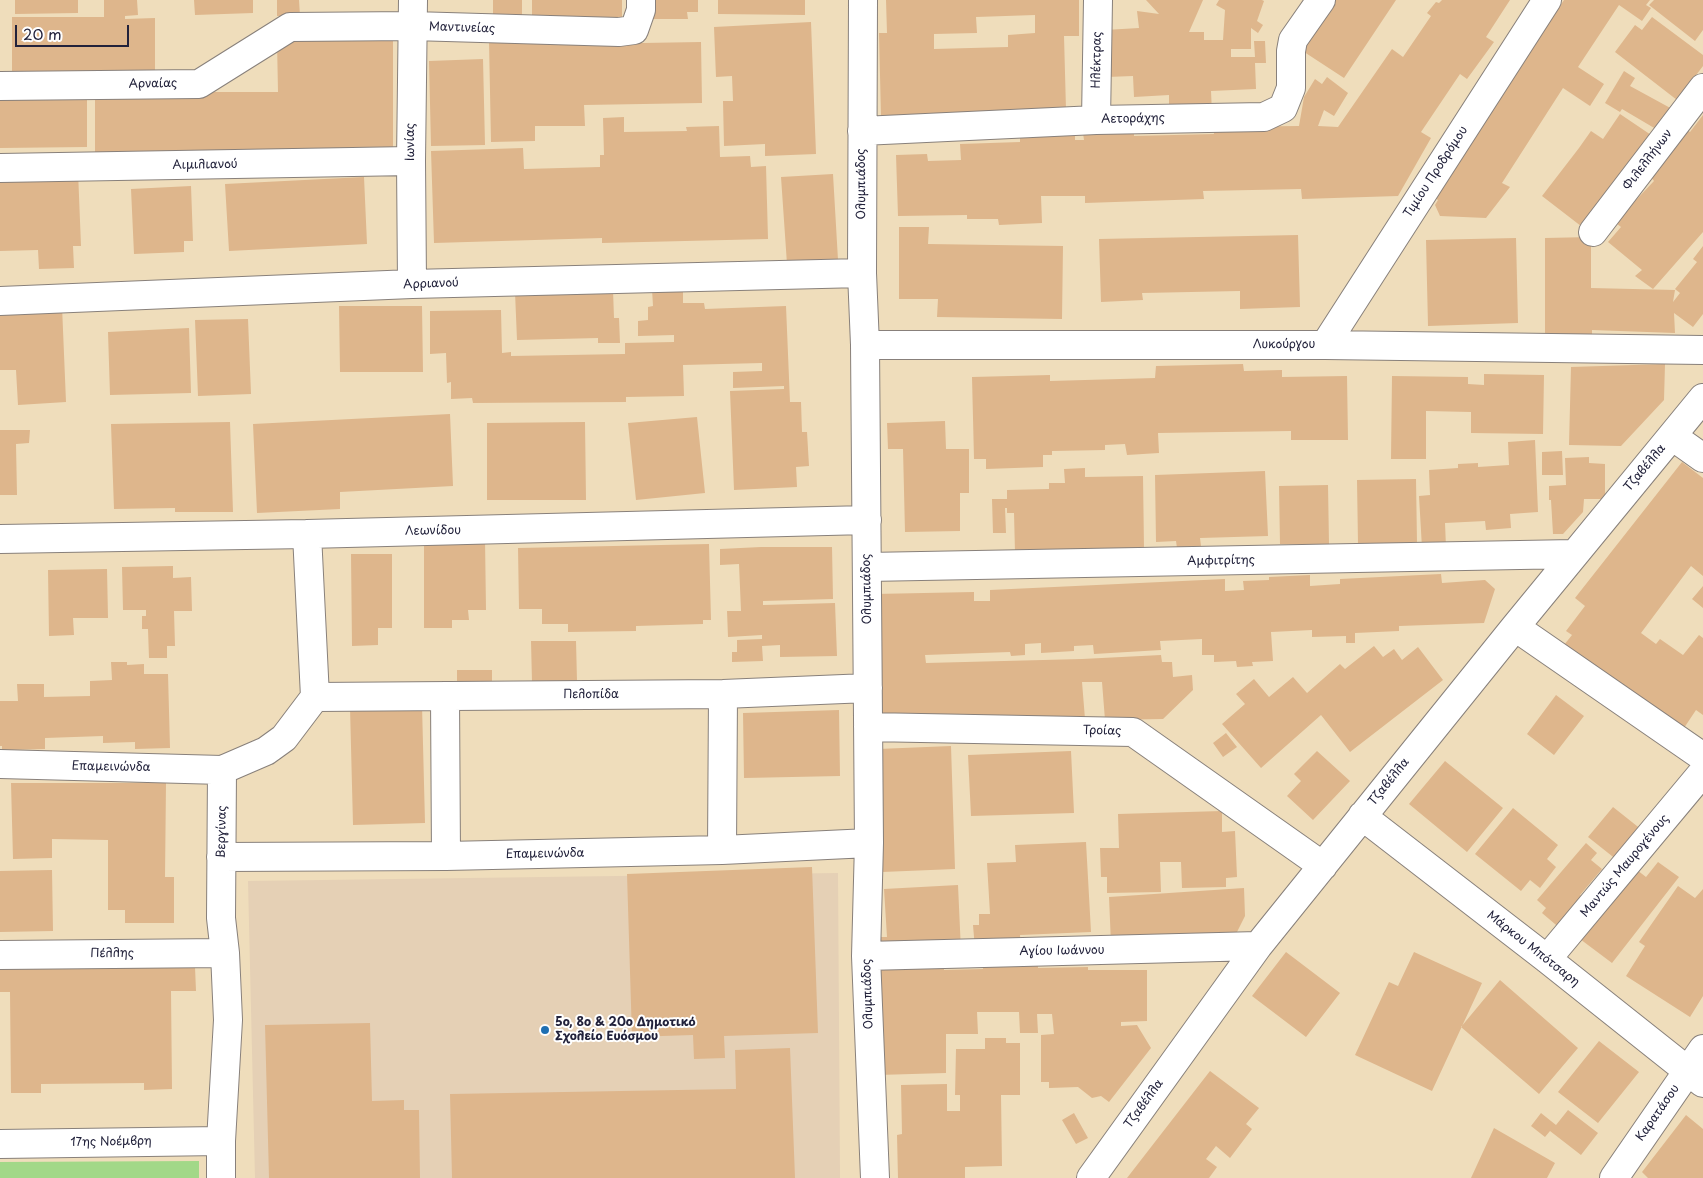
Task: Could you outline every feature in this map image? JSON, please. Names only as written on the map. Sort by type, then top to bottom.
[{"type":"street","name":"Μαντινείας","points":[[290,27],[412,13],[619,32],[634,30],[641,10],[641,0]]},
{"type":"street","name":"Ολυμπιάδος","points":[[863,0],[862,273],[865,345],[869,843],[866,956],[875,1178]]},
{"type":"street","name":"Ηλέκτρας","points":[[1096,120],[1098,0]]},
{"type":"street","name":"Αετοράχης","points":[[862,131],[1096,120],[1264,117],[1283,108],[1291,88],[1291,51],[1294,40],[1321,0]]},
{"type":"street","name":"Τιμίου Προδρόμου","points":[[1325,344],[1547,0]]},
{"type":"street","name":"Ιωνίας","points":[[412,13],[412,284]]},
{"type":"street","name":"Αρναίας","points":[[0,86],[199,84],[290,27]]},
{"type":"street","name":"Φιλελλήνων","points":[[1593,232],[1703,88]]},
{"type":"street","name":"Αιμιλιανού","points":[[0,168],[411,161]]},
{"type":"street","name":"Αρριανού","points":[[0,301],[412,284],[862,273]]},
{"type":"street","name":"Λυκούργου","points":[[865,345],[1325,344],[1703,350]]},
{"type":"street","name":"Τζαβέλλα","points":[[1090,1178],[1258,946],[1574,554],[1703,398]]},
{"type":"street","points":[[1672,436],[1703,458]]},
{"type":"street","name":"Λεωνίδου","points":[[0,539],[307,534],[867,520]]},
{"type":"street","points":[[222,770],[266,751],[284,738],[314,697],[307,534]]},
{"type":"street","name":"Αμφιτρίτης","points":[[867,567],[1574,554]]},
{"type":"street","points":[[1515,627],[1703,757]]},
{"type":"street","name":"Πελοπίδα","points":[[314,697],[723,694],[868,688]]},
{"type":"street","points":[[722,850],[723,694]]},
{"type":"street","points":[[446,696],[446,856]]},
{"type":"street","name":"Τροίας","points":[[868,728],[1133,732],[1323,866]]},
{"type":"street","name":"Επαμεινώνδα","points":[[0,764],[222,770]]},
{"type":"street","name":"Βεργίνας","points":[[222,770],[221,918],[225,953],[228,1020],[222,1178]]},
{"type":"street","name":"Μαντώς Μαυρογένους","points":[[1546,959],[1703,772]]},
{"type":"street","name":"Μάρκου Μπότσαρη","points":[[1362,816],[1695,1077]]},
{"type":"street","name":"Επαμεινώνδα","points":[[221,857],[446,856],[722,850],[869,843]]},
{"type":"street","name":"Αγίου Ιωάννου","points":[[866,956],[1258,946]]},
{"type":"street","name":"Πέλλης","points":[[0,955],[225,953]]},
{"type":"street","name":"Καρατάσου","points":[[1614,1178],[1695,1077],[1703,1049]]},
{"type":"street","name":"17ης Νοέμβρη","points":[[0,1144],[222,1141]]},
{"type":"shaded area","name":"5ο, 8ο & 20ο Δημοτικό Σχολείο Ευόσμου","points":[[838,873],[840,1178],[255,1178],[248,881]]},
{"type":"green space","points":[[199,1161],[199,1178],[0,1178],[0,1162]]},
{"type":"building","points":[[15,0],[78,0],[78,13],[15,14]]},
{"type":"building","points":[[104,0],[137,0],[138,15],[125,16],[125,19],[155,18],[155,77],[12,78],[12,17],[104,17]]},
{"type":"building","points":[[194,0],[253,0],[253,13],[195,15]]},
{"type":"building","points":[[277,0],[299,0],[300,16],[277,16]]},
{"type":"building","points":[[493,0],[522,0],[522,21],[493,22]]},
{"type":"building","points":[[532,0],[622,0],[622,22],[532,22]]},
{"type":"building","points":[[653,0],[698,0],[698,12],[687,12],[688,19],[653,19]]},
{"type":"building","points":[[718,0],[805,0],[805,15],[718,14]]},
{"type":"building","points":[[886,0],[1079,0],[1079,36],[1064,36],[1066,110],[881,117],[879,33],[887,33]],"holes":[[[1035,15],[1035,33],[1008,35],[1008,47],[934,49],[934,34],[977,33],[976,17]]]},
{"type":"building","points":[[1146,0],[1203,0],[1189,32],[1204,32],[1204,40],[1223,40],[1225,10],[1216,5],[1219,0],[1264,1],[1257,21],[1263,25],[1258,33],[1251,28],[1251,49],[1231,49],[1231,57],[1255,57],[1254,41],[1265,41],[1266,63],[1255,63],[1256,89],[1211,91],[1212,113],[1169,113],[1169,95],[1134,97],[1133,76],[1107,77],[1105,30],[1139,28],[1137,11],[1159,14]]},
{"type":"building","points":[[1326,0],[1396,0],[1344,78],[1295,46]]},
{"type":"building","points":[[1442,0],[1510,0],[1486,37],[1494,42],[1467,79],[1460,74],[1421,132],[1431,138],[1398,196],[1302,199],[1301,189],[1203,191],[1204,199],[1085,203],[1085,196],[1041,196],[1042,223],[999,225],[998,219],[967,219],[967,215],[898,216],[896,155],[927,154],[928,161],[961,160],[960,144],[1020,142],[1020,136],[1075,135],[1075,140],[1084,140],[1083,133],[1134,132],[1134,136],[1214,134],[1213,127],[1299,126],[1304,97],[1315,79],[1322,84],[1327,77],[1348,93],[1334,116],[1324,110],[1318,126],[1338,127],[1392,49],[1403,57],[1431,16],[1427,13],[1436,2],[1439,3]]},
{"type":"building","points":[[1564,0],[1650,0],[1646,5],[1651,8],[1642,21],[1619,5],[1578,67],[1604,84],[1590,106],[1563,88],[1502,183],[1510,187],[1486,218],[1440,216],[1435,205],[1438,200],[1432,195]]},
{"type":"building","points":[[1654,0],[1703,0],[1703,30],[1695,41],[1649,5]]},
{"type":"building","points":[[1652,17],[1703,55],[1703,66],[1677,100],[1615,52],[1635,25],[1642,30]]},
{"type":"building","points":[[811,22],[816,154],[765,156],[765,144],[724,146],[723,101],[733,101],[732,76],[716,77],[714,27]]},
{"type":"building","points":[[393,39],[393,154],[95,155],[95,99],[147,99],[147,88],[210,92],[278,92],[277,41]]},
{"type":"building","points":[[489,41],[583,44],[701,42],[702,103],[584,105],[585,126],[535,126],[535,141],[491,142]]},
{"type":"building","points":[[483,59],[485,145],[431,146],[429,61]]},
{"type":"building","points":[[1624,71],[1635,78],[1630,86],[1674,110],[1661,132],[1622,109],[1620,112],[1605,103]]},
{"type":"building","points":[[87,95],[87,147],[0,148],[0,96]]},
{"type":"building","points":[[1620,114],[1660,141],[1590,233],[1542,196],[1591,131],[1603,139]]},
{"type":"building","points":[[1703,115],[1703,232],[1653,289],[1635,276],[1642,270],[1608,242],[1621,227],[1611,219],[1631,195],[1636,200],[1654,181],[1651,177],[1683,127],[1690,132]]},
{"type":"building","points":[[624,117],[624,132],[687,131],[686,127],[719,126],[720,157],[750,156],[751,167],[766,166],[768,239],[602,243],[602,238],[434,243],[431,151],[523,148],[524,169],[600,167],[600,155],[604,155],[603,118]]},
{"type":"building","points":[[78,171],[81,246],[73,246],[74,268],[39,269],[38,250],[0,251],[0,172]]},
{"type":"building","points":[[833,174],[838,260],[787,264],[781,177]]},
{"type":"building","points":[[364,177],[367,244],[229,251],[225,184]]},
{"type":"building","points":[[191,186],[193,241],[184,241],[184,252],[134,254],[131,189]]},
{"type":"building","points":[[899,227],[929,227],[928,244],[1063,246],[1062,319],[937,317],[938,299],[899,299]]},
{"type":"building","points":[[1298,235],[1300,307],[1240,309],[1240,291],[1142,293],[1143,300],[1101,302],[1099,239]]},
{"type":"building","points":[[1591,237],[1591,288],[1675,290],[1673,302],[1680,293],[1675,289],[1697,262],[1693,259],[1703,246],[1703,314],[1693,327],[1674,313],[1675,333],[1592,330],[1592,337],[1545,338],[1545,238]]},
{"type":"building","points":[[1516,238],[1518,323],[1428,326],[1426,240]]},
{"type":"building","points":[[683,288],[683,303],[704,303],[705,309],[786,306],[790,402],[801,402],[802,432],[807,432],[809,466],[796,467],[797,487],[734,490],[730,391],[784,389],[784,386],[733,388],[733,372],[762,371],[762,363],[683,365],[684,396],[626,397],[626,402],[473,403],[472,398],[451,399],[451,382],[447,383],[446,353],[430,354],[430,311],[501,310],[502,353],[511,352],[511,356],[625,354],[625,343],[674,342],[674,335],[638,336],[638,321],[648,320],[648,307],[653,306],[652,289]]},
{"type":"building","points":[[613,290],[614,318],[619,318],[620,343],[598,343],[598,338],[517,340],[515,292]]},
{"type":"building","points":[[62,306],[66,402],[18,405],[16,370],[0,370],[0,309]]},
{"type":"building","points":[[339,306],[422,306],[423,372],[340,372]]},
{"type":"building","points":[[248,319],[251,394],[198,396],[195,320]]},
{"type":"building","points":[[189,328],[191,393],[110,395],[108,332]]},
{"type":"building","points":[[1243,364],[1244,371],[1282,370],[1282,377],[1347,376],[1348,440],[1291,440],[1291,431],[1158,433],[1159,453],[1127,455],[1125,444],[1105,445],[1105,450],[1052,451],[1052,455],[1043,455],[1043,467],[986,469],[986,459],[974,459],[972,377],[1050,375],[1050,381],[1155,378],[1156,366]]},
{"type":"building","points":[[1665,364],[1664,400],[1621,446],[1569,445],[1571,367]]},
{"type":"building","points":[[1484,374],[1544,375],[1543,434],[1471,433],[1471,412],[1426,411],[1426,459],[1391,459],[1392,376],[1468,377],[1468,384],[1484,385]]},
{"type":"building","points":[[450,414],[453,486],[340,492],[340,509],[257,513],[253,424]]},
{"type":"building","points":[[697,417],[705,493],[636,500],[628,423]]},
{"type":"building","points":[[945,421],[946,449],[969,449],[969,493],[960,493],[960,531],[905,532],[903,449],[888,449],[887,423]]},
{"type":"building","points":[[230,422],[233,512],[175,512],[175,508],[114,509],[111,424]]},
{"type":"building","points":[[585,422],[586,500],[487,500],[487,423]]},
{"type":"building","points":[[0,430],[30,430],[29,443],[16,444],[17,495],[0,495]]},
{"type":"building","points":[[1535,440],[1538,512],[1510,514],[1511,528],[1486,530],[1485,521],[1445,523],[1446,547],[1422,548],[1419,496],[1430,495],[1429,470],[1458,468],[1458,464],[1478,463],[1478,467],[1509,465],[1508,442]]},
{"type":"building","points":[[1562,451],[1563,475],[1542,475],[1542,452]]},
{"type":"building","points":[[1589,457],[1589,463],[1605,464],[1605,499],[1584,499],[1583,512],[1563,534],[1553,534],[1549,486],[1566,485],[1565,458]]},
{"type":"building","points":[[1682,462],[1703,478],[1703,576],[1691,566],[1641,633],[1656,644],[1660,639],[1683,655],[1699,635],[1703,638],[1703,715],[1696,710],[1682,731],[1564,645],[1572,635],[1566,631],[1585,606],[1575,598]]},
{"type":"building","points":[[1085,468],[1085,477],[1143,476],[1144,549],[1015,552],[1014,513],[1007,513],[1007,508],[1005,508],[1006,533],[993,533],[992,499],[1007,499],[1007,490],[1049,489],[1049,483],[1065,483],[1064,469]]},
{"type":"building","points":[[1265,471],[1268,536],[1200,538],[1201,546],[1177,548],[1176,541],[1156,542],[1155,475]]},
{"type":"building","points":[[1416,479],[1417,543],[1358,544],[1357,480]]},
{"type":"building","points":[[1328,485],[1329,544],[1280,544],[1279,486]]},
{"type":"building","points":[[485,539],[486,610],[468,610],[469,620],[452,620],[452,628],[424,628],[424,540]]},
{"type":"building","points":[[709,544],[711,620],[703,620],[703,624],[636,626],[636,631],[568,632],[568,624],[542,624],[542,609],[519,609],[518,548]]},
{"type":"building","points":[[832,547],[833,599],[763,601],[763,605],[835,603],[837,656],[780,657],[780,645],[762,646],[763,661],[732,662],[732,652],[737,652],[737,640],[762,639],[762,635],[728,637],[727,611],[741,611],[739,564],[720,565],[720,549]]},
{"type":"building","points":[[351,554],[392,554],[392,628],[378,628],[378,645],[352,646]]},
{"type":"building","points":[[173,566],[173,578],[191,577],[192,611],[174,611],[175,646],[167,646],[167,658],[149,658],[148,629],[142,629],[142,616],[146,616],[146,610],[123,610],[122,567]]},
{"type":"building","points":[[107,569],[108,618],[73,618],[74,635],[49,636],[48,570]]},
{"type":"building","points":[[1441,574],[1442,583],[1485,580],[1495,589],[1484,623],[1399,626],[1399,631],[1355,633],[1355,643],[1346,643],[1346,636],[1312,637],[1312,630],[1271,632],[1273,661],[1252,662],[1253,666],[1237,667],[1236,661],[1214,662],[1214,655],[1202,655],[1202,639],[1160,641],[1161,650],[1094,654],[1093,645],[1074,646],[1074,651],[1041,653],[1041,643],[1025,644],[1025,655],[1011,656],[1010,652],[925,655],[926,663],[1161,655],[1162,662],[1172,662],[1173,677],[1192,675],[1193,690],[1163,719],[1105,720],[1102,682],[1082,682],[1085,719],[879,721],[874,594],[974,592],[974,601],[990,601],[990,590],[1225,579],[1225,591],[1244,590],[1243,581],[1269,580],[1269,577],[1310,575],[1310,586],[1340,584],[1340,579]]},
{"type":"building","points":[[1703,586],[1703,608],[1692,599]]},
{"type":"building","points":[[531,641],[576,641],[577,681],[532,682]]},
{"type":"building","points":[[1374,646],[1383,657],[1394,649],[1402,660],[1418,647],[1443,680],[1350,752],[1321,715],[1261,768],[1222,724],[1245,704],[1236,694],[1254,679],[1269,697],[1293,677],[1307,693],[1340,664],[1345,669]]},
{"type":"building","points":[[111,662],[127,662],[127,665],[144,664],[144,674],[168,674],[170,748],[135,749],[135,742],[103,743],[103,736],[45,738],[45,749],[2,750],[2,746],[0,746],[0,701],[18,701],[17,684],[44,684],[44,697],[90,696],[90,681],[112,680]]},
{"type":"building","points":[[457,670],[492,670],[492,682],[457,683]]},
{"type":"building","points":[[1556,695],[1584,716],[1554,755],[1527,734]]},
{"type":"building","points":[[422,705],[425,823],[353,825],[350,707]]},
{"type":"building","points":[[839,710],[840,776],[744,778],[743,713]]},
{"type":"building","points":[[1226,733],[1237,747],[1223,757],[1213,743]]},
{"type":"building","points":[[951,746],[955,869],[882,872],[878,749]]},
{"type":"building","points":[[1071,751],[1074,813],[971,816],[968,755]]},
{"type":"building","points":[[1317,751],[1350,781],[1313,820],[1287,796],[1301,781],[1294,774]]},
{"type":"building","points":[[1445,761],[1503,808],[1467,852],[1409,804]]},
{"type":"building","points":[[11,783],[166,783],[165,877],[174,877],[174,923],[125,923],[125,910],[108,910],[108,840],[52,839],[52,858],[13,859]]},
{"type":"building","points":[[1613,807],[1647,834],[1622,864],[1588,837]]},
{"type":"building","points":[[1513,808],[1558,845],[1547,859],[1556,867],[1540,888],[1530,880],[1521,891],[1475,854]]},
{"type":"building","points":[[1222,811],[1222,832],[1235,831],[1237,877],[1226,878],[1226,887],[1182,888],[1181,862],[1160,862],[1161,892],[1107,893],[1107,877],[1101,877],[1100,848],[1119,848],[1118,814]]},
{"type":"building","points":[[1086,842],[1091,932],[1020,935],[1021,951],[975,949],[973,925],[979,925],[979,914],[990,914],[987,863],[1016,862],[1015,845]]},
{"type":"building","points":[[1586,843],[1597,853],[1591,860],[1602,869],[1580,895],[1583,896],[1562,930],[1542,913],[1546,908],[1537,900]]},
{"type":"building","points":[[1658,862],[1679,877],[1612,963],[1576,936],[1637,870],[1646,877]]},
{"type":"building","points":[[812,867],[818,1033],[724,1036],[725,1058],[694,1059],[693,1035],[632,1037],[627,874]]},
{"type":"building","points":[[52,870],[53,931],[0,932],[0,871]]},
{"type":"building","points":[[958,885],[961,951],[879,952],[878,937],[887,937],[884,889]]},
{"type":"building","points":[[1678,886],[1695,898],[1703,889],[1703,996],[1690,1017],[1626,976],[1645,946],[1639,942]]},
{"type":"building","points":[[1244,888],[1245,916],[1234,938],[1111,944],[1109,897]]},
{"type":"building","points":[[1286,952],[1340,993],[1306,1037],[1252,996]]},
{"type":"building","points":[[1414,952],[1482,983],[1432,1091],[1355,1055],[1389,982],[1398,986]]},
{"type":"building","points":[[1038,963],[1038,968],[1088,967],[1088,970],[1147,970],[1147,1021],[1121,1022],[1121,1026],[1137,1025],[1151,1048],[1109,1102],[1101,1096],[1092,1098],[1078,1087],[1049,1088],[1049,1082],[1041,1082],[1041,1035],[1054,1034],[1052,1014],[1037,1014],[1038,1033],[1020,1033],[1019,1012],[977,1012],[978,1034],[946,1034],[946,1073],[878,1075],[877,967],[944,966],[944,970],[983,969],[983,964]]},
{"type":"building","points":[[195,967],[196,991],[171,991],[172,1089],[144,1090],[144,1083],[41,1084],[41,1093],[11,1093],[10,992],[0,992],[0,968]]},
{"type":"building","points":[[1500,980],[1578,1048],[1539,1094],[1461,1027]]},
{"type":"building","points":[[370,1023],[372,1101],[404,1100],[404,1110],[419,1110],[420,1178],[269,1178],[265,1025]]},
{"type":"building","points":[[985,1038],[1006,1038],[1006,1043],[1020,1043],[1020,1095],[1001,1095],[1002,1166],[965,1167],[965,1178],[898,1178],[897,1135],[902,1134],[901,1085],[947,1084],[947,1111],[960,1111],[960,1095],[955,1095],[956,1049],[985,1049]]},
{"type":"building","points":[[1599,1041],[1639,1072],[1598,1123],[1558,1092]]},
{"type":"building","points":[[790,1048],[795,1178],[452,1178],[450,1094],[736,1089],[735,1050]]},
{"type":"building","points":[[1210,1071],[1259,1108],[1246,1124],[1252,1129],[1230,1158],[1216,1146],[1206,1159],[1217,1167],[1209,1178],[1127,1178]]},
{"type":"building","points":[[1568,1110],[1598,1133],[1581,1155],[1550,1131],[1545,1137],[1531,1126],[1541,1113],[1556,1125]]},
{"type":"building","points":[[1074,1113],[1088,1138],[1076,1144],[1062,1120]]},
{"type":"building","points":[[1686,1115],[1703,1129],[1703,1178],[1648,1178],[1642,1172]]},
{"type":"building","points":[[1494,1128],[1555,1163],[1547,1178],[1471,1178]]},
{"type":"place","name":"5ο, 8ο & 20ο Δημοτικό Σχολείο Ευόσμου","points":[[545,1030]]}]
